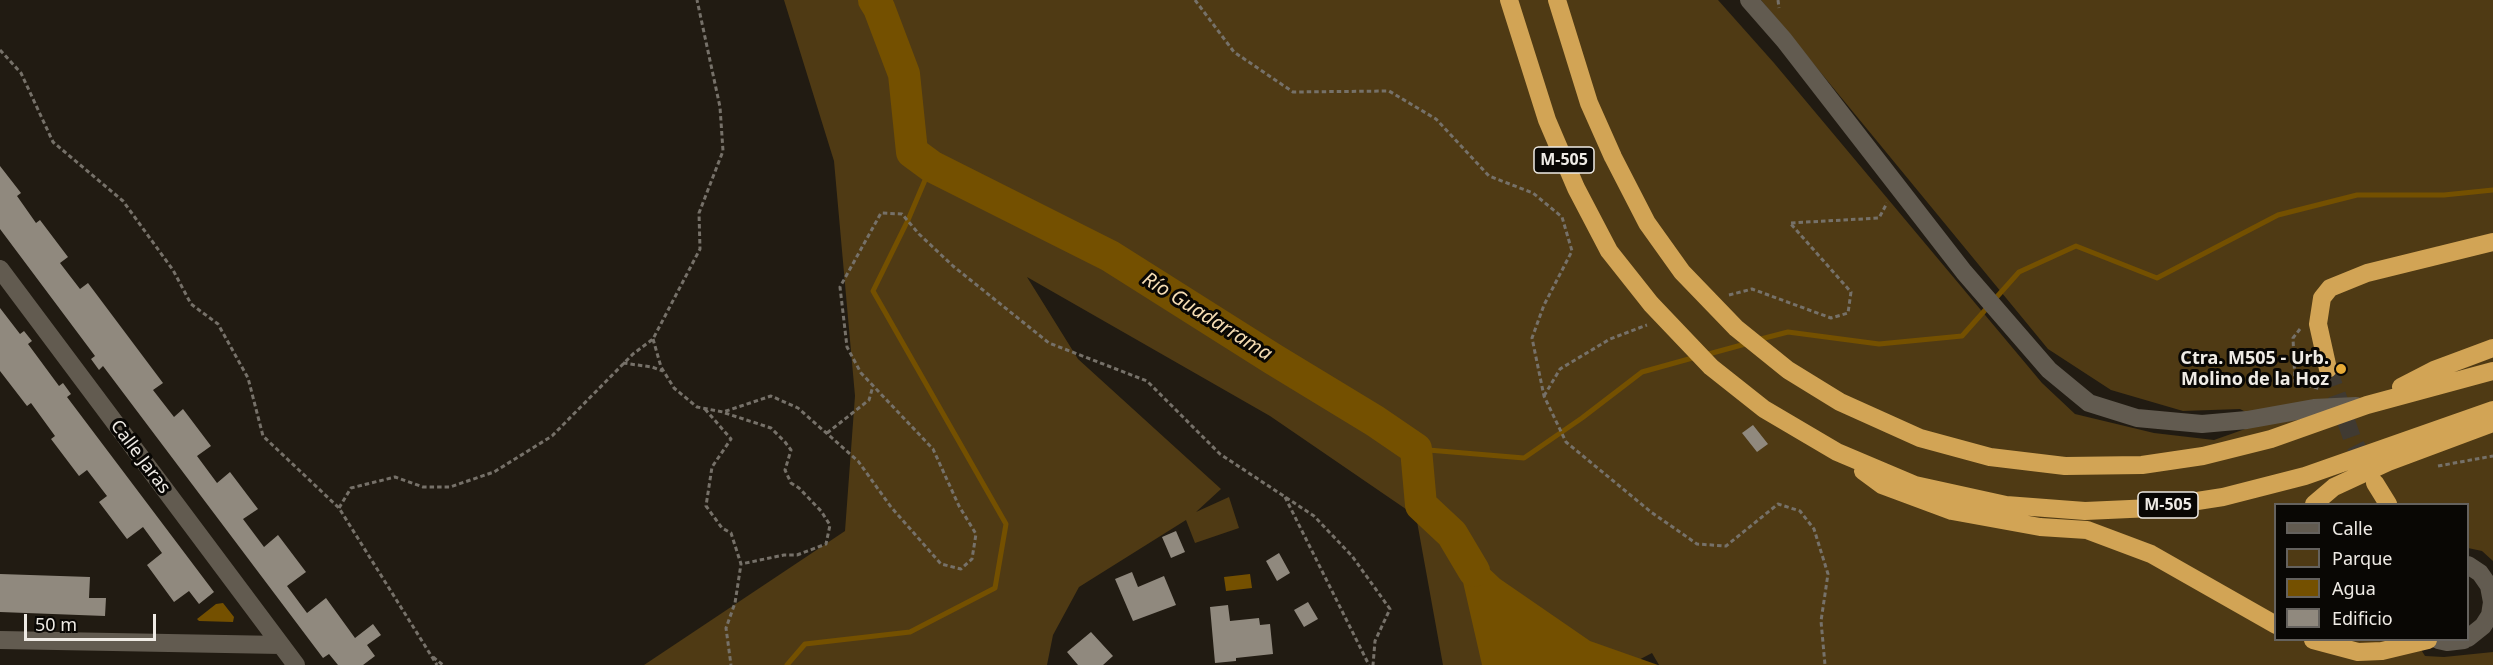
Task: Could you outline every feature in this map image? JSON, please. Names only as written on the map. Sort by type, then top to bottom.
[{"type":"highway","name":"M-505","points":[[1509,0],[1547,120],[1575,188],[1610,251],[1651,304],[1711,367],[1764,409],[1837,452],[1882,485],[1952,511],[2040,527],[2087,530],[2151,554],[2274,624]]},
{"type":"highway","name":"M-505","points":[[1557,0],[1589,103],[1613,157],[1647,223],[1682,272],[1736,328],[1788,370],[1840,402],[1920,438],[1990,457],[2065,466],[2142,465],[2203,456],[2271,439],[2367,405],[2493,371]]},
{"type":"highway","points":[[2328,369],[2318,324],[2322,297],[2330,288],[2367,273],[2493,242]]},
{"type":"highway","points":[[2470,249],[2493,253]]},
{"type":"highway","points":[[2367,405],[2434,370],[2493,348]]},
{"type":"highway","name":"M-505","points":[[1837,452],[1915,485],[2006,505],[2085,511],[2152,508],[2223,497],[2305,476],[2493,410]]},
{"type":"highway","points":[[2315,503],[2334,487],[2388,462],[2493,423]]},
{"type":"highway","points":[[2375,483],[2387,503]]},
{"type":"highway","points":[[2320,641],[2358,652],[2382,651],[2420,641]]},
{"type":"street","points":[[1749,0],[1784,40],[1964,272],[2049,370],[2089,403],[2137,418],[2202,423],[2247,420],[2314,408],[2367,405]]},
{"type":"street","name":"Calle Jaras","points":[[0,269],[296,665]]},
{"type":"street","points":[[2469,566],[2485,579],[2493,602],[2490,615],[2483,627],[2469,637]]},
{"type":"street","points":[[2469,638],[2493,638]]},
{"type":"street","points":[[0,640],[281,645]]},
{"type":"path","points":[[339,508],[351,488],[395,477],[423,487],[450,487],[494,472],[552,436],[624,363],[653,339],[700,249],[699,213],[723,151],[720,107],[697,0]]},
{"type":"path","points":[[1194,0],[1234,52],[1293,92],[1389,91],[1436,119],[1488,176],[1533,193],[1562,217],[1572,251],[1544,305],[1532,338],[1544,396],[1566,442],[1651,512],[1697,544],[1726,546],[1778,504],[1800,511],[1814,529],[1828,574],[1821,621],[1826,665]]},
{"type":"path","points":[[0,50],[21,73],[53,142],[123,201],[173,270],[191,304],[218,324],[248,378],[263,436],[339,508],[437,665]]},
{"type":"path","points":[[1727,295],[1752,289],[1831,318],[1848,313],[1851,292],[1790,223],[1879,218],[1898,186]]},
{"type":"path","points":[[723,412],[771,396],[798,408],[858,461],[891,507],[941,564],[961,569],[972,559],[976,534],[959,506],[933,449],[861,373],[847,347],[840,287],[881,213],[902,214],[919,234],[953,266],[1048,343],[1148,381],[1220,454],[1314,516],[1352,556],[1390,609],[1375,641],[1373,665]]},
{"type":"path","points":[[1544,396],[1560,369],[1610,339],[1653,323]]},
{"type":"path","points":[[2314,408],[2321,389],[2295,382],[2293,338],[2303,325],[2318,324]]},
{"type":"path","points":[[653,339],[664,372],[674,388],[697,407],[723,412],[771,428],[785,442],[791,450],[785,470],[791,483],[816,505],[830,525],[826,544],[796,555],[784,555],[741,564]]},
{"type":"path","points":[[624,363],[652,367],[664,372]]},
{"type":"path","points":[[826,433],[869,400],[873,386]]},
{"type":"path","points":[[705,408],[731,439],[712,466],[706,506],[722,528],[731,533],[741,564],[735,603],[726,628],[731,665]]},
{"type":"path","points":[[2438,466],[2493,456]]},
{"type":"path","points":[[1285,497],[1369,665]]},
{"type":"path","points":[[430,655],[443,665]]},
{"type":"green space","points":[[784,0],[1718,0],[1774,63],[2042,383],[2075,414],[2154,433],[2214,440],[2265,422],[2240,409],[2183,411],[2111,390],[2048,349],[1761,0],[2493,0],[2493,561],[2482,551],[2469,548],[2469,503],[2274,503],[2274,641],[2416,641],[2425,656],[2444,657],[2493,652],[2493,665],[1659,665],[1652,653],[1629,665],[1443,665],[1416,516],[1270,416],[1027,277],[1078,359],[1221,489],[1196,512],[1229,497],[1239,528],[1195,543],[1186,520],[1079,587],[1053,635],[1047,665],[644,665],[845,531],[855,396],[834,161]]},
{"type":"water","points":[[1452,534],[1500,579],[1590,641],[1658,665],[1482,665]]},
{"type":"water","points":[[1250,574],[1252,588],[1226,591],[1224,577]]},
{"type":"water","points":[[223,603],[234,617],[233,622],[199,621],[197,619],[216,604]]},
{"type":"building","points":[[0,166],[21,193],[17,196],[36,223],[40,220],[68,257],[60,263],[80,289],[88,283],[163,383],[153,390],[174,417],[183,409],[211,446],[197,456],[217,483],[230,472],[258,509],[243,519],[264,547],[278,535],[306,572],[287,586],[307,613],[326,598],[355,638],[373,624],[381,635],[367,645],[375,656],[363,665],[338,665],[329,654],[323,658],[103,366],[99,370],[91,359],[95,356],[0,229]]},
{"type":"building","points":[[0,308],[20,334],[24,331],[32,341],[28,344],[59,386],[63,383],[71,394],[67,397],[214,592],[199,604],[189,591],[174,602],[147,565],[162,553],[143,527],[127,539],[99,502],[107,496],[87,470],[79,476],[51,439],[55,436],[31,403],[27,406],[0,371]]},
{"type":"building","points":[[1753,425],[1768,444],[1757,452],[1742,433]]},
{"type":"building","points":[[1176,531],[1185,552],[1171,558],[1162,537]]},
{"type":"building","points":[[1279,553],[1290,573],[1277,581],[1266,561]]},
{"type":"building","points":[[1132,572],[1138,587],[1164,576],[1176,605],[1133,621],[1115,579]]},
{"type":"building","points":[[0,574],[90,577],[89,598],[106,598],[105,616],[0,612]]},
{"type":"building","points":[[1308,602],[1318,619],[1304,627],[1294,610]]},
{"type":"building","points":[[1228,605],[1230,621],[1259,618],[1260,625],[1270,624],[1273,654],[1215,663],[1210,607]]},
{"type":"building","points":[[1091,632],[1113,656],[1103,665],[1078,665],[1067,652]]},
{"type":"waterway","name":"Río Guadarrama","points":[[874,0],[904,74],[912,152],[931,166],[1110,256],[1375,421],[1416,449],[1421,505],[1452,534],[1474,571]]},
{"type":"waterway","points":[[787,665],[805,644],[910,632],[995,588],[1006,524],[873,291],[908,220],[931,166]]},
{"type":"waterway","points":[[1757,340],[1788,332],[1879,344],[1962,336],[2019,272],[2076,246],[2157,278],[2278,215],[2357,195],[2444,195],[2493,190]]},
{"type":"waterway","points":[[1705,355],[1749,343]]},
{"type":"waterway","points":[[1416,449],[1524,458],[1582,418],[1642,372],[1696,357]]},
{"type":"tunnel","points":[[2328,369],[2352,438],[2368,470]]},
{"type":"place","name":"Ctra. M505 - Urb. Molino de la Hoz","points":[[2341,369]]}]
